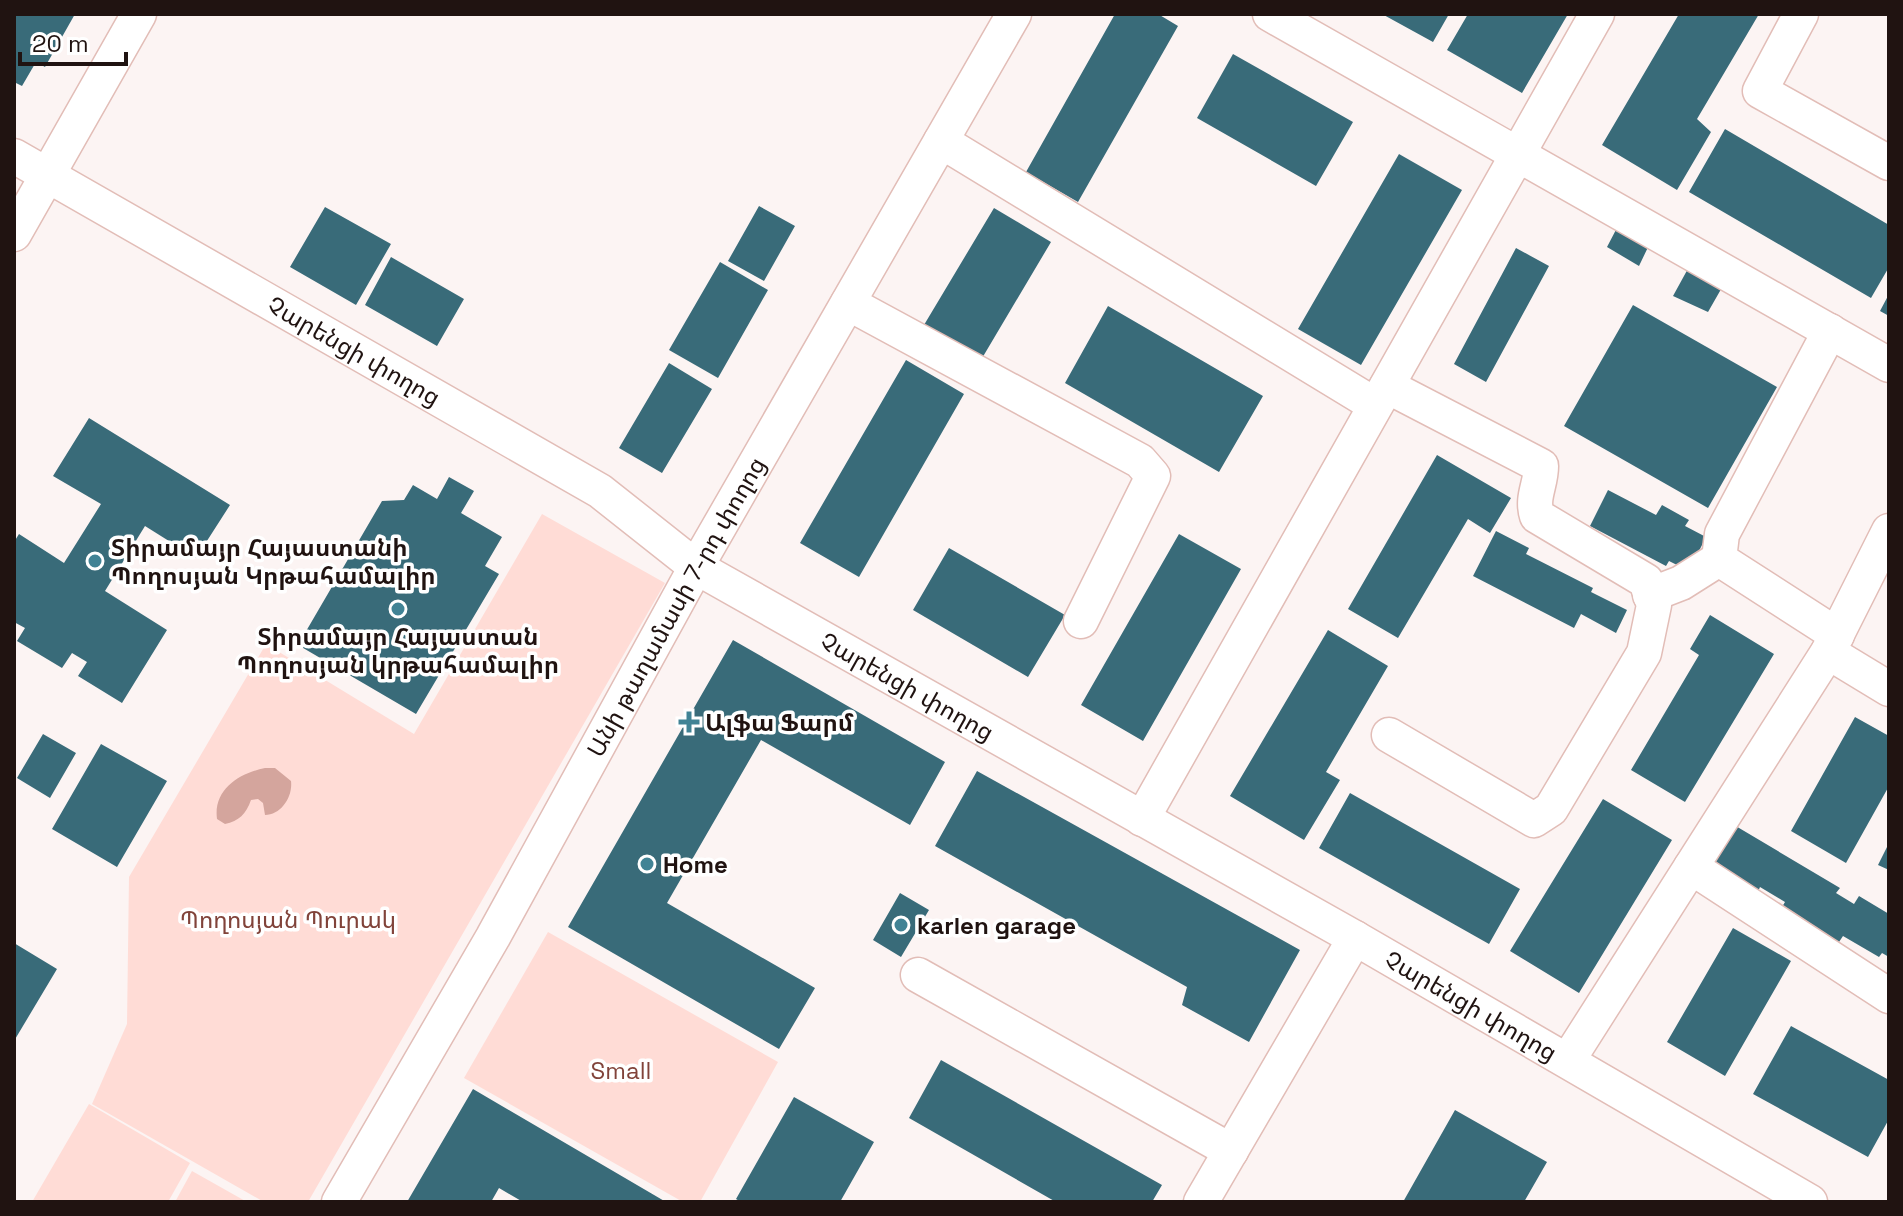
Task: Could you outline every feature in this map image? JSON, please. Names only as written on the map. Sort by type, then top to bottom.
[{"type":"street","points":[[14,234],[139,14]]},
{"type":"street","name":"Անի թաղամասի 7-րդ փողոց","points":[[339,1202],[493,937],[696,567],[1014,14]]},
{"type":"street","points":[[1270,14],[1889,365]]},
{"type":"street","points":[[1142,819],[1597,14]]},
{"type":"street","points":[[1801,14],[1760,91],[1889,163]]},
{"type":"street","points":[[941,141],[1381,396],[1541,466],[1541,481],[1532,502],[1537,516],[1646,581],[1654,605],[1644,653],[1551,809],[1534,820],[1389,735]]},
{"type":"street","name":"Չարենցի փողոց","points":[[14,156],[600,491],[696,567],[1355,938],[1810,1202]]},
{"type":"street","points":[[848,303],[1140,461],[1153,476],[1081,621]]},
{"type":"street","points":[[1719,559],[1722,534],[1830,331]]},
{"type":"street","points":[[1568,1060],[1833,643],[1889,531]]},
{"type":"street","points":[[1650,595],[1681,583],[1719,559]]},
{"type":"street","points":[[1719,559],[1833,643],[1889,689]]},
{"type":"street","points":[[1691,867],[1889,996]]},
{"type":"street","points":[[1201,1202],[1355,938]]},
{"type":"street","points":[[918,975],[1231,1151]]},
{"type":"green space","name":"Պողոսյան Պուրակ","points":[[542,514],[665,583],[308,1202],[264,1202],[92,1104],[127,1024],[129,877],[266,644],[414,734]]},
{"type":"green space","name":"Small","points":[[548,932],[778,1062],[700,1202],[683,1202],[464,1078]]},
{"type":"green space","points":[[89,1104],[190,1163],[168,1202],[32,1202]]},
{"type":"green space","points":[[192,1171],[247,1202],[175,1202]]},
{"type":"shaded area","points":[[275,768],[291,781],[285,804],[276,812],[265,815],[263,803],[258,799],[251,800],[238,819],[225,824],[217,819],[219,799],[230,784],[246,774]]},
{"type":"building","points":[[14,14],[75,14],[45,67],[36,62],[22,86],[14,82]]},
{"type":"building","points":[[1115,14],[1158,14],[1178,26],[1078,202],[1026,172]]},
{"type":"building","points":[[1382,14],[1449,14],[1433,42]]},
{"type":"building","points":[[1468,14],[1568,14],[1522,93],[1447,50]]},
{"type":"building","points":[[1679,14],[1759,14],[1697,119],[1711,132],[1677,190],[1602,145]]},
{"type":"building","points":[[1233,54],[1353,122],[1316,186],[1197,118]]},
{"type":"building","points":[[1725,129],[1889,225],[1889,267],[1871,298],[1689,192]]},
{"type":"building","points":[[1399,154],[1462,190],[1361,365],[1298,329]]},
{"type":"building","points":[[759,206],[795,226],[764,281],[728,261]]},
{"type":"building","points":[[325,207],[391,244],[356,305],[290,267]]},
{"type":"building","points":[[994,208],[1051,242],[978,365],[921,330]]},
{"type":"building","points":[[1619,224],[1650,243],[1639,266],[1607,247]]},
{"type":"building","points":[[1516,248],[1549,266],[1486,382],[1454,364]]},
{"type":"building","points":[[391,257],[464,299],[437,346],[365,305]]},
{"type":"building","points":[[720,262],[768,290],[718,378],[669,350]]},
{"type":"building","points":[[1690,265],[1724,284],[1708,312],[1673,296]]},
{"type":"building","points":[[1889,294],[1889,316],[1880,311]]},
{"type":"building","points":[[1633,305],[1777,387],[1708,508],[1564,426]]},
{"type":"building","points":[[1108,306],[1263,396],[1219,472],[1065,383]]},
{"type":"building","points":[[906,360],[964,394],[859,577],[800,543]]},
{"type":"building","points":[[669,363],[712,389],[662,473],[619,448]]},
{"type":"building","name":"Տիրամայր Հայաստանի Պողոսյան Կրթահամալիր","points":[[89,418],[230,505],[196,558],[145,526],[105,591],[167,630],[122,703],[78,676],[87,662],[72,653],[62,668],[17,641],[25,628],[14,622],[14,542],[19,534],[64,563],[101,504],[53,476]]},
{"type":"building","points":[[1437,455],[1511,498],[1490,533],[1468,519],[1398,638],[1348,609]]},
{"type":"building","name":"Տիրամայր Հայաստան Պողոսյան կրթահամալիր","points":[[449,477],[474,491],[461,513],[502,537],[485,566],[499,574],[416,714],[298,645],[382,501],[404,500],[413,485],[437,499]]},
{"type":"building","points":[[1608,490],[1656,515],[1662,505],[1689,520],[1685,526],[1706,537],[1689,571],[1669,561],[1666,566],[1590,526]]},
{"type":"building","points":[[1496,531],[1529,548],[1526,554],[1593,588],[1591,592],[1627,610],[1616,633],[1581,614],[1574,628],[1473,576]]},
{"type":"building","points":[[1179,534],[1241,569],[1143,741],[1081,705]]},
{"type":"building","points":[[949,548],[1065,615],[1028,677],[913,610]]},
{"type":"building","points":[[1710,615],[1774,654],[1685,802],[1631,770],[1699,655],[1690,649]]},
{"type":"building","points":[[1328,630],[1388,666],[1326,772],[1340,780],[1304,840],[1230,796]]},
{"type":"building","name":"Home","points":[[733,640],[945,762],[910,825],[761,740],[667,903],[815,988],[779,1049],[568,927]]},
{"type":"building","points":[[1855,717],[1889,736],[1889,786],[1846,863],[1791,831]]},
{"type":"building","points":[[43,734],[76,753],[50,798],[17,778]]},
{"type":"building","points":[[101,744],[167,781],[117,867],[52,829]]},
{"type":"building","points":[[977,771],[1300,950],[1249,1042],[1182,1005],[1187,987],[935,846]]},
{"type":"building","points":[[1350,793],[1520,889],[1489,944],[1319,848]]},
{"type":"building","points":[[1603,799],[1672,840],[1579,993],[1510,951]]},
{"type":"building","points":[[1734,825],[1840,888],[1836,893],[1854,904],[1859,896],[1889,914],[1889,957],[1882,953],[1879,957],[1843,936],[1839,942],[1782,907],[1785,902],[1760,887],[1757,894],[1710,866]]},
{"type":"building","points":[[1889,843],[1889,870],[1878,865]]},
{"type":"building","name":"karlen garage","points":[[900,893],[929,910],[901,957],[873,940]]},
{"type":"building","points":[[1733,928],[1791,961],[1725,1076],[1667,1042]]},
{"type":"building","points":[[14,943],[57,969],[14,1041]]},
{"type":"building","points":[[1791,1026],[1889,1080],[1889,1119],[1868,1157],[1753,1094]]},
{"type":"building","points":[[941,1060],[1162,1185],[1152,1202],[1056,1202],[909,1118]]},
{"type":"building","points":[[473,1089],[666,1202],[523,1202],[499,1188],[491,1202],[407,1202]]},
{"type":"building","points":[[794,1097],[874,1142],[840,1202],[741,1202],[736,1199]]},
{"type":"building","points":[[1455,1110],[1547,1162],[1524,1202],[1403,1202]]},
{"type":"place","name":"Տիրամայր Հայաստանի Պողոսյան Կրթահամալիր","points":[[95,561]]},
{"type":"place","name":"Տիրամայր Հայաստան Պողոսյան կրթահամալիր","points":[[398,609]]},
{"type":"place","name":"Ալֆա Ֆարմ","points":[[689,722]]},
{"type":"place","name":"Home","points":[[647,864]]},
{"type":"place","name":"karlen garage","points":[[901,925]]}]
